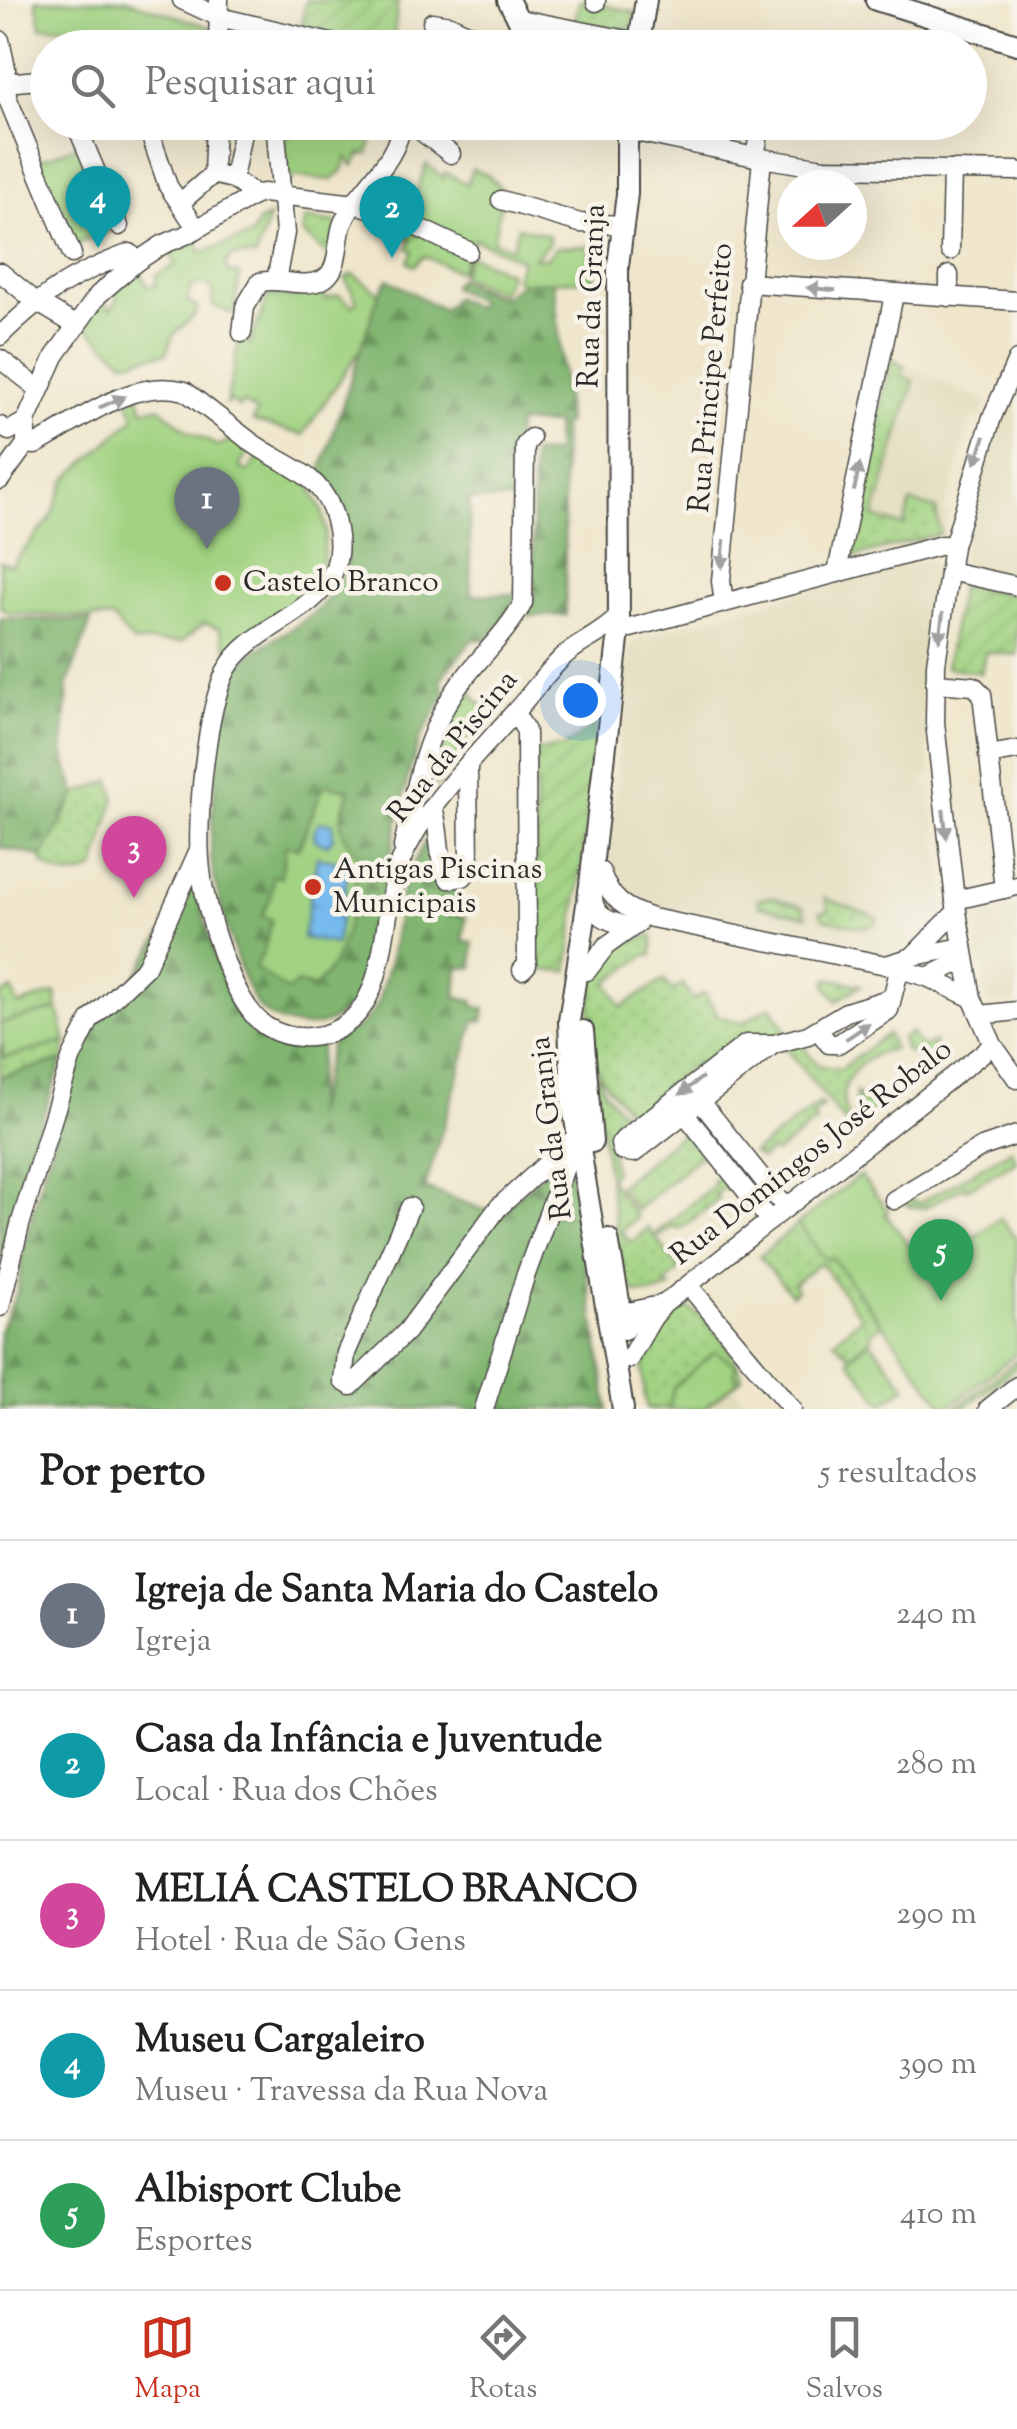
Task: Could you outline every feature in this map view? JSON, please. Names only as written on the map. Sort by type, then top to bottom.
[{"type":"main road","points":[[508,0],[525,30]]},
{"type":"main road","points":[[644,30],[646,0]]},
{"type":"main road","points":[[876,0],[972,30]]},
{"type":"main road","points":[[987,35],[1017,44]]},
{"type":"main road","name":"Rua da Granja","points":[[622,140],[627,194],[618,266],[619,627],[607,654],[604,743],[582,1024],[586,1094],[617,1287],[616,1328],[623,1409]]},
{"type":"main road","name":"Rua da Granja","points":[[607,654],[618,692],[601,872],[569,1022],[569,1062],[600,1270],[629,1359],[637,1409]]},
{"type":"street","points":[[182,0],[292,30]]},
{"type":"street","points":[[520,19],[570,30]]},
{"type":"street","points":[[432,22],[459,30]]},
{"type":"street","points":[[0,40],[2,84],[72,254]]},
{"type":"street","points":[[2,84],[30,81]]},
{"type":"street","points":[[82,140],[119,226]]},
{"type":"street","points":[[152,140],[160,165],[198,228]]},
{"type":"street","points":[[180,203],[212,174],[214,140]]},
{"type":"street","points":[[233,179],[241,140]]},
{"type":"street","points":[[276,280],[285,233],[277,140]]},
{"type":"street","points":[[242,332],[245,307],[260,282],[320,281],[328,275],[342,224],[389,160],[398,140]]},
{"type":"street","points":[[431,140],[451,154]]},
{"type":"street","points":[[683,140],[758,158],[824,168],[1017,171]]},
{"type":"street","name":"Rua Principe Perfeito","points":[[724,603],[721,581],[759,140]]},
{"type":"street","points":[[950,252],[952,170]]},
{"type":"street","points":[[212,174],[233,179],[255,195]]},
{"type":"street","points":[[0,336],[35,301],[79,272],[133,258],[264,193],[355,204],[387,213],[468,252]]},
{"type":"street","points":[[501,200],[580,223],[624,225]]},
{"type":"street","points":[[0,480],[26,444],[26,421],[55,356],[98,295],[133,258]]},
{"type":"street","points":[[0,272],[35,301],[77,326]]},
{"type":"street","points":[[948,298],[949,275]]},
{"type":"street","points":[[748,283],[1017,302]]},
{"type":"street","points":[[837,572],[894,296]]},
{"type":"street","points":[[0,359],[38,389]]},
{"type":"street","points":[[1017,360],[992,417],[953,546],[936,683],[937,758],[964,953],[976,1007],[993,1045],[1017,1079]]},
{"type":"street","name":"Rua da Piscina","points":[[26,444],[36,445],[99,408],[138,391],[172,388],[185,392],[272,455],[306,473],[330,506],[337,529],[335,566],[324,587],[311,602],[246,646],[230,664],[216,691],[210,717],[200,846],[206,899],[244,1005],[266,1026],[298,1037],[316,1037],[340,1028],[364,1005],[376,974],[400,862],[437,803],[561,659],[619,627]]},
{"type":"street","points":[[0,426],[9,431],[26,421]]},
{"type":"street","points":[[400,862],[419,774],[433,732],[452,695],[524,603],[525,445],[531,438]]},
{"type":"street","points":[[619,627],[942,545],[953,546]]},
{"type":"street","points":[[949,571],[1017,586]]},
{"type":"street","points":[[579,646],[607,654]]},
{"type":"street","points":[[774,1044],[634,1153],[622,1151],[620,1144],[624,1138],[746,1044],[774,1044],[818,1030],[846,1012],[890,998],[899,964],[956,906],[1011,887],[988,755],[982,694],[974,686],[936,683]]},
{"type":"street","points":[[514,713],[526,732],[527,966],[522,970]]},
{"type":"street","points":[[988,755],[1017,750]]},
{"type":"street","points":[[419,774],[425,790],[437,803],[443,869],[449,879],[457,880],[469,870],[468,764]]},
{"type":"street","points":[[0,1306],[20,1225],[71,1059],[90,1020],[146,967],[200,846]]},
{"type":"street","points":[[601,872],[621,904],[652,918],[899,964],[976,1007],[1017,1011]]},
{"type":"street","points":[[590,915],[621,904]]},
{"type":"street","points":[[590,915],[632,927]]},
{"type":"street","points":[[587,971],[606,946],[652,918]]},
{"type":"street","points":[[899,964],[964,953]]},
{"type":"street","points":[[926,976],[964,953]]},
{"type":"street","name":"Rua Domingos José Robalo","points":[[648,1313],[689,1286],[993,1045]]},
{"type":"street","points":[[701,1102],[786,1208]]},
{"type":"street","points":[[685,1114],[770,1220]]},
{"type":"street","points":[[410,1207],[346,1353],[343,1381],[351,1386],[407,1331],[498,1208],[578,1135]]},
{"type":"street","points":[[484,1409],[530,1261],[578,1135]]},
{"type":"street","points":[[894,1200],[982,1147],[1017,1136]]},
{"type":"street","points":[[689,1286],[792,1409]]},
{"type":"street","points":[[617,1287],[648,1313]]},
{"type":"street","points":[[616,1328],[632,1324],[648,1313]]},
{"type":"street","points":[[629,1359],[648,1313]]},
{"type":"street","points":[[988,1409],[1017,1386]]},
{"type":"shaded area","points":[[891,360],[987,402],[980,420],[973,418],[944,512],[949,514],[944,533],[853,557],[850,553]]},
{"type":"shaded area","points":[[1017,389],[1017,578],[966,568],[962,559],[977,493]]},
{"type":"shaded area","points":[[926,560],[932,562],[938,574],[925,659],[929,775],[925,778],[930,789],[947,907],[936,919],[923,919],[906,933],[909,942],[891,954],[628,900],[610,878],[609,866],[626,664],[632,644],[641,637]]},
{"type":"shaded area","points":[[1017,905],[1017,1001],[988,1005],[972,914]]},
{"type":"shaded area","points":[[732,1386],[751,1409],[703,1409]]},
{"type":"green space","points":[[36,0],[126,0],[213,30],[76,30],[76,26],[41,27]]},
{"type":"green space","points":[[306,0],[398,0],[395,30],[301,30]]},
{"type":"green space","points":[[580,0],[635,12],[631,30],[574,24]]},
{"type":"green space","points":[[284,140],[372,140],[368,154],[361,154],[353,166],[347,157],[343,170],[333,180],[293,176],[287,185]]},
{"type":"green space","points":[[79,145],[113,230],[71,246],[35,161]]},
{"type":"green space","points":[[426,164],[443,178],[445,172],[467,184],[472,169],[488,175],[505,192],[493,241],[512,248],[518,227],[549,235],[549,243],[534,258],[547,258],[556,247],[589,246],[589,257],[595,258],[594,279],[521,283],[515,278],[522,260],[474,239],[459,272],[424,256],[414,266],[408,262],[413,251],[408,248],[411,240],[407,238],[413,225],[407,219]]},
{"type":"green space","points":[[269,217],[256,256],[232,256],[225,265],[228,272],[240,275],[233,314],[213,306],[212,289],[203,284],[191,287],[187,301],[198,308],[174,334],[166,354],[124,361],[81,322],[102,300],[111,309],[118,299],[113,289],[138,265],[147,286],[156,285],[156,275],[176,265],[167,246],[196,237],[201,252],[251,236],[258,222]]},
{"type":"green space","points":[[305,218],[338,223],[330,257],[302,233]]},
{"type":"green space","points":[[469,255],[510,273],[501,293],[460,276]]},
{"type":"green space","points":[[353,274],[379,293],[361,348],[303,435],[253,421],[257,412],[243,403],[239,407],[230,400],[226,405],[239,341],[250,343],[269,295],[300,298],[302,285],[321,284],[325,299],[339,295],[353,306],[357,301],[345,278]]},
{"type":"green space","points":[[388,279],[443,310],[454,298],[476,307],[479,301],[452,287],[457,279],[502,298],[521,283],[554,281],[567,423],[562,424],[566,615],[528,616],[534,594],[532,454],[556,453],[555,424],[517,423],[516,500],[469,500],[471,595],[517,594],[509,613],[486,640],[473,639],[441,678],[445,695],[419,741],[408,777],[361,992],[335,1019],[298,1026],[272,1017],[251,995],[217,888],[211,843],[221,719],[237,670],[326,601],[344,567],[346,530],[319,477],[379,293]],"holes":[[[324,785],[349,790],[339,826],[348,843],[255,968],[264,952],[272,919],[263,915],[271,897],[273,877],[281,877],[286,847],[298,848]]]},
{"type":"green space","points":[[891,360],[905,366],[901,375],[914,381],[874,517],[903,526],[911,502],[936,509],[940,534],[853,557],[850,553]]},
{"type":"green space","points":[[138,394],[143,409],[159,407],[189,432],[218,446],[233,434],[252,448],[239,466],[247,472],[261,455],[307,480],[322,511],[326,531],[321,572],[302,596],[227,650],[220,629],[205,623],[181,642],[133,642],[113,619],[10,613],[0,607],[0,561],[11,565],[50,519],[66,480],[133,419],[127,400]]},
{"type":"green space","points":[[960,586],[1017,595],[1017,655],[985,652],[981,673],[946,667]]},
{"type":"green space","points":[[0,618],[91,621],[68,683],[63,753],[76,794],[43,857],[0,847]]},
{"type":"green space","points":[[469,688],[489,710],[479,720],[484,726],[440,778],[441,784],[432,786],[427,780],[440,741]]},
{"type":"green space","points":[[596,724],[568,971],[537,970],[535,751],[566,746]]},
{"type":"green space","points":[[111,780],[115,798],[95,869],[72,875],[50,868],[39,856],[76,794]]},
{"type":"green space","name":"Antigas Piscinas Municipais","points":[[324,785],[350,790],[341,826],[359,858],[350,910],[342,944],[326,974],[314,987],[297,983],[288,991],[255,968],[264,952],[272,919],[262,916],[271,897],[273,876],[281,877],[286,846],[299,848]]},
{"type":"green space","points":[[431,829],[438,881],[457,891],[459,916],[466,917],[463,941],[473,942],[473,967],[458,968],[456,998],[473,1000],[474,1006],[485,1009],[483,1021],[475,1020],[425,1188],[498,1215],[567,1150],[608,1409],[0,1409],[0,1331],[18,1290],[23,1250],[42,1176],[81,1051],[94,1023],[126,993],[195,880],[218,968],[238,1010],[274,1041],[321,1045],[313,1118],[331,1044],[364,1023],[377,1006],[390,960],[403,884]]},
{"type":"green space","points":[[771,897],[803,907],[806,916],[759,906],[758,899]]},
{"type":"green space","points":[[825,898],[878,919],[864,928],[824,919],[820,912],[829,910]]},
{"type":"green space","points":[[653,936],[652,956],[646,955],[608,982],[621,1007],[664,980],[672,991],[683,984],[693,1000],[704,993],[719,1016],[742,1023],[771,1006],[787,1032],[764,1039],[748,1034],[704,1068],[698,1062],[631,1115],[595,1064],[590,1041],[591,1002],[603,962],[622,945]]},
{"type":"green space","points":[[828,978],[861,985],[837,1001],[826,985]]},
{"type":"green space","points":[[12,990],[18,1005],[56,993],[58,1009],[0,1024],[0,995]]},
{"type":"green space","points":[[58,1009],[66,1042],[4,1058],[0,1024]]},
{"type":"green space","points":[[911,1032],[922,1048],[934,1042],[934,1051],[927,1057],[918,1057],[905,1050],[901,1039]]},
{"type":"green space","points":[[887,1034],[894,1048],[858,1067],[845,1087],[850,1129],[785,1047],[801,1044],[818,1065],[841,1069]]},
{"type":"green space","points":[[66,1042],[63,1060],[0,1077],[0,1044],[4,1058]]},
{"type":"green space","points":[[63,1060],[25,1165],[15,1214],[0,1254],[0,1077]]},
{"type":"green space","points":[[593,1075],[598,1076],[604,1091],[627,1119],[609,1135],[614,1172],[609,1179],[637,1218],[621,1231],[631,1243],[648,1228],[680,1269],[665,1284],[671,1288],[651,1294],[637,1293],[624,1280]]},
{"type":"green space","points":[[856,1093],[866,1102],[881,1103],[861,1121],[856,1110]]},
{"type":"green space","points":[[820,1103],[823,1106],[813,1115],[816,1122],[776,1153],[770,1150],[761,1159],[753,1153]]},
{"type":"green space","points":[[686,1130],[704,1153],[636,1210],[618,1186]]},
{"type":"green space","points":[[1011,1150],[1017,1161],[967,1189],[963,1187],[925,1208],[908,1206],[906,1202],[910,1199],[919,1203]]},
{"type":"green space","points":[[720,1173],[732,1181],[716,1194],[719,1199],[680,1229],[673,1226],[659,1236],[656,1233],[714,1185]]},
{"type":"green space","points":[[860,1175],[929,1270],[1000,1218],[1017,1240],[1017,1353],[946,1409],[832,1257],[826,1260],[798,1224]]},
{"type":"green space","points":[[798,1224],[826,1260],[831,1256],[882,1325],[850,1356],[834,1341],[861,1317],[820,1263],[794,1284],[797,1290],[792,1295],[759,1257]]},
{"type":"green space","points":[[679,1305],[698,1315],[718,1334],[742,1378],[703,1409],[647,1409],[645,1351],[656,1328]]},
{"type":"green space","points":[[870,1341],[906,1386],[883,1404],[848,1359]]},
{"type":"green space","points":[[715,1351],[736,1366],[733,1374],[739,1380],[703,1409],[669,1409],[673,1388]]},
{"type":"green space","points":[[1017,1360],[1017,1367],[963,1409],[954,1409]]},
{"type":"water","points":[[320,822],[333,823],[333,838],[327,845],[315,840],[314,831]]},
{"type":"water","points":[[317,857],[350,863],[336,944],[303,938]]},
{"type":"place","name":"Museu Cargaleiro","points":[[98,248]]},
{"type":"place","name":"Casa da Infância e Juventude","points":[[392,258]]},
{"type":"place","name":"Igreja de Santa Maria do Castelo","points":[[207,549]]},
{"type":"place","name":"Castelo Branco","points":[[223,583]]},
{"type":"place","name":"Antigas Piscinas Municipais","points":[[313,887]]},
{"type":"place","name":"MELIÁ CASTELO BRANCO","points":[[134,898]]},
{"type":"place","name":"Albisport Clube","points":[[941,1301]]}]
